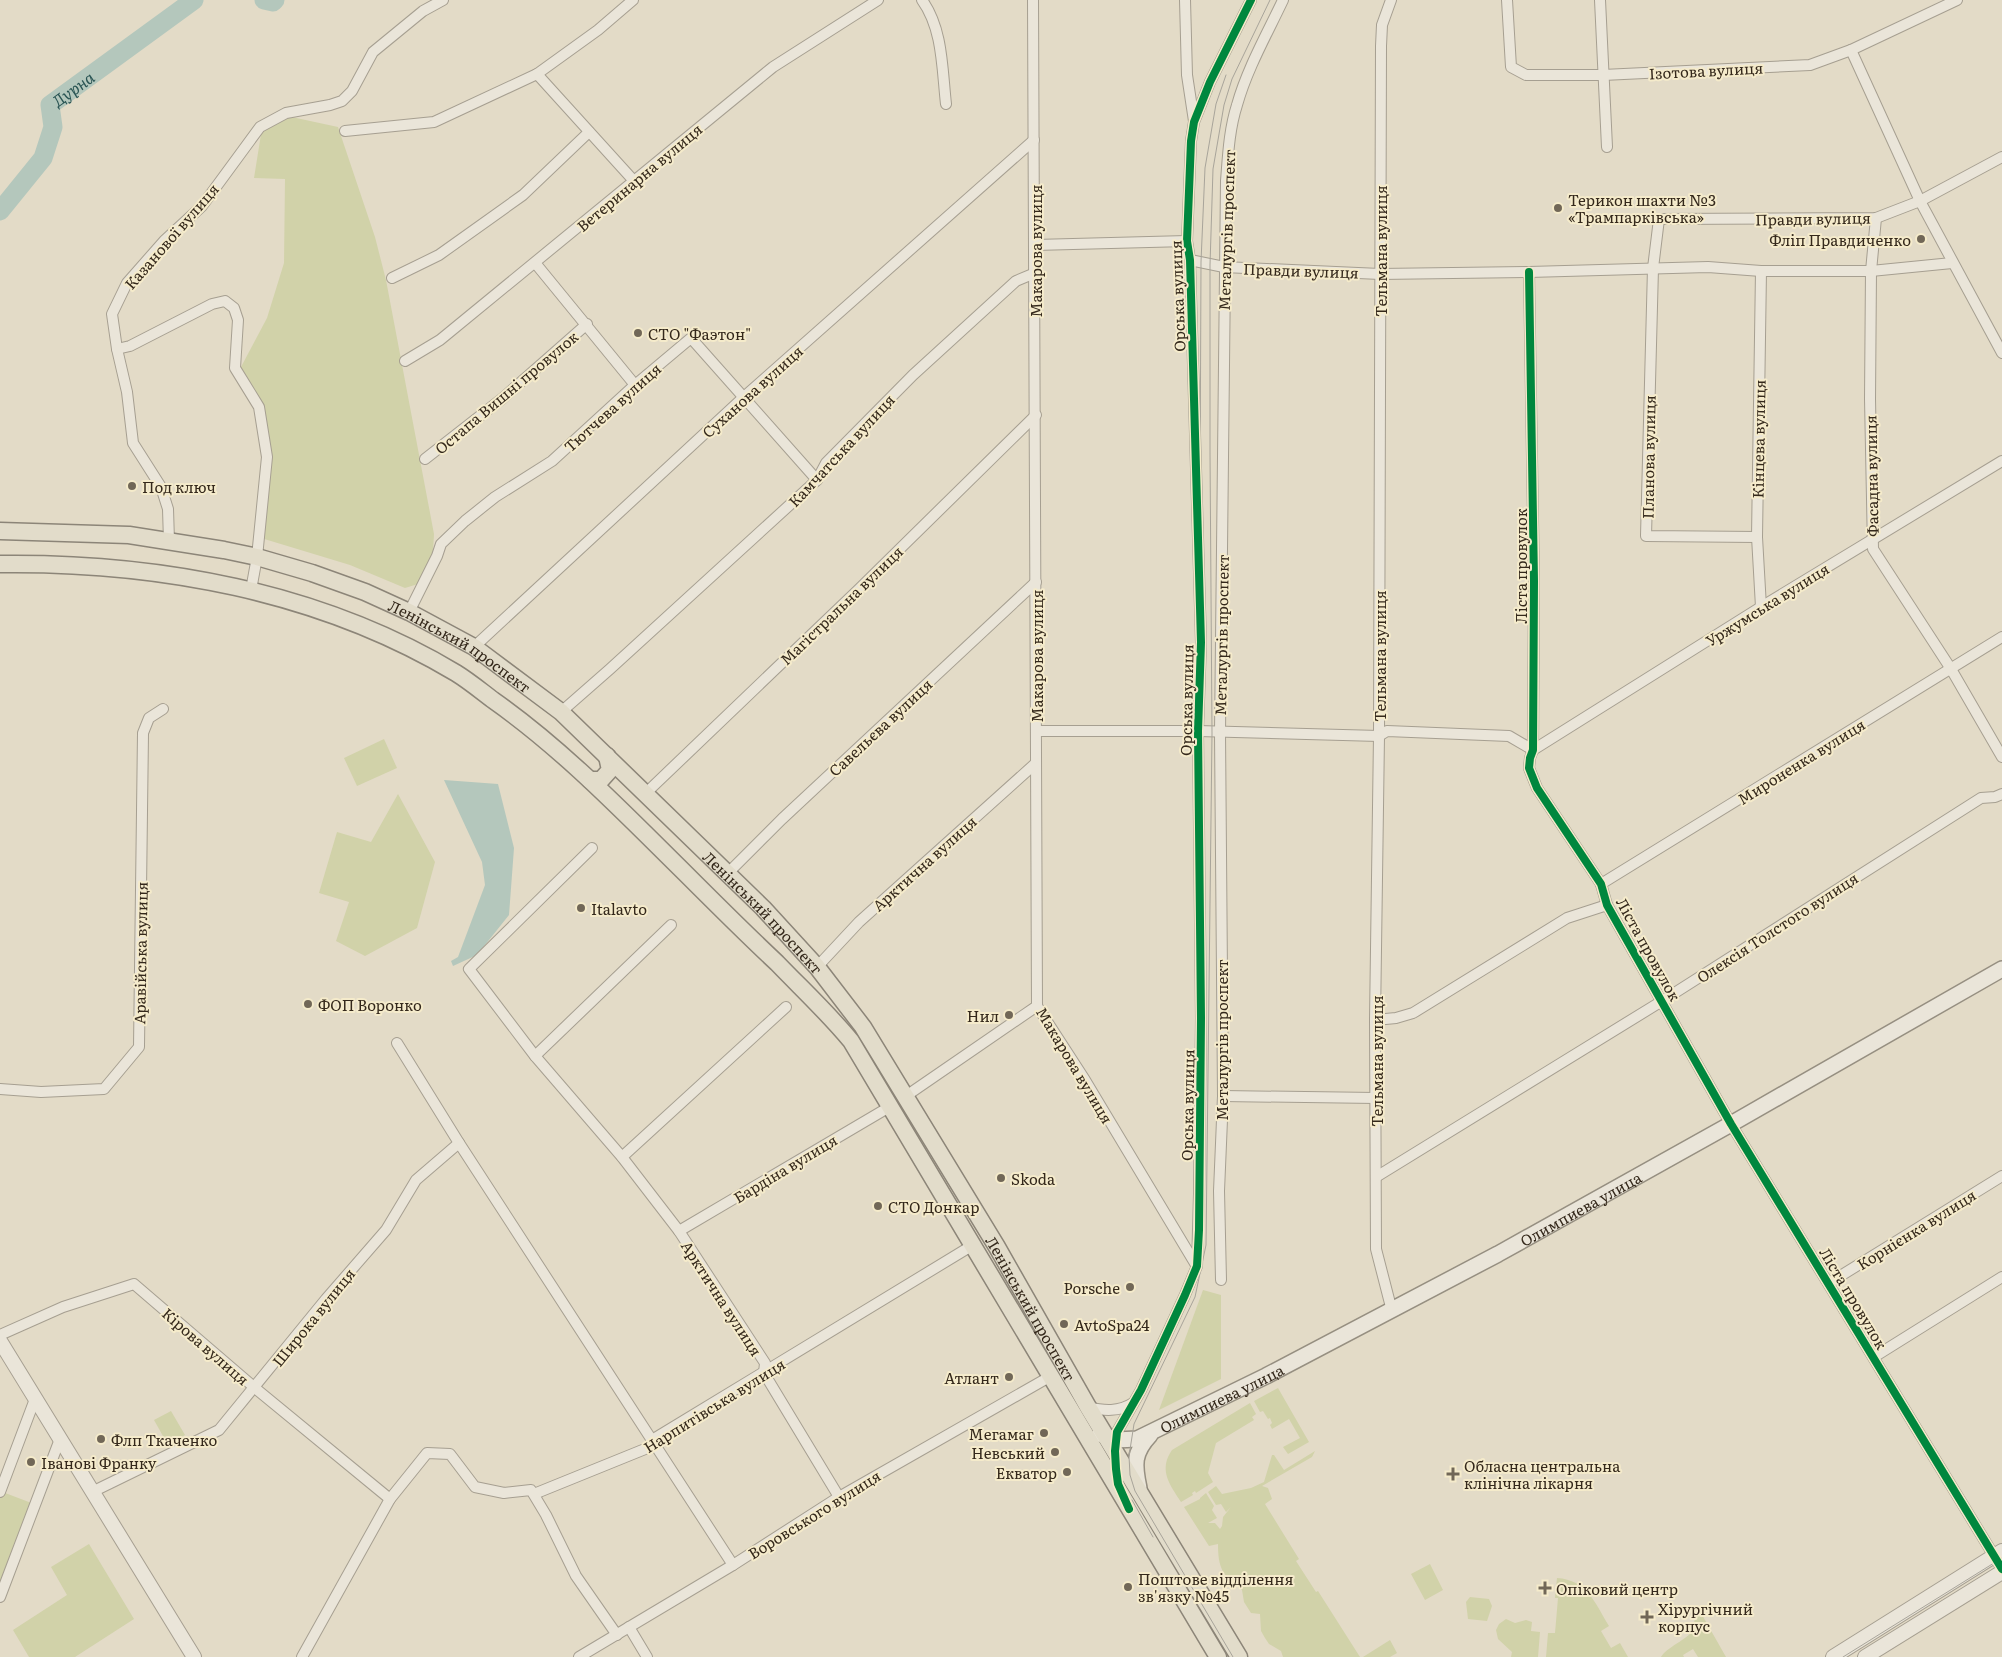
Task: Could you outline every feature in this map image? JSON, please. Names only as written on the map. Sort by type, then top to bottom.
[{"type":"main road","name":"Ленінський проспект","points":[[0,531],[129,535],[257,557],[312,573],[365,592],[410,612],[474,647],[561,712],[763,908],[817,968],[863,1027],[1013,1274],[1088,1407],[1114,1440],[1139,1488],[1239,1657]]},
{"type":"main road","name":"Ленінський проспект","points":[[0,564],[53,563],[126,568],[251,590],[311,606],[396,641],[457,674],[529,725],[607,796],[832,1018],[851,1040],[1218,1657]]},
{"type":"main road","points":[[590,780],[600,780],[610,770],[607,756]]},
{"type":"main road","points":[[607,796],[606,784],[616,774],[633,781]]},
{"type":"main road","name":"Олимпиева улица","points":[[1151,1434],[1392,1311],[1498,1254],[1731,1124],[2002,969]]},
{"type":"main road","points":[[1070,1406],[1093,1432],[1114,1440],[1131,1435],[1151,1434]]},
{"type":"main road","points":[[1139,1488],[1136,1475],[1136,1455],[1139,1448],[1151,1434]]},
{"type":"street","name":"Казанової вулиця","points":[[169,541],[168,509],[161,487],[133,443],[127,392],[117,349],[112,314],[127,283],[164,241],[202,206],[260,127],[286,113],[342,101],[352,91],[373,52],[423,11],[443,0]]},
{"type":"street","points":[[345,131],[434,122],[537,74],[598,30],[633,0]]},
{"type":"street","name":"Ветеринарна вулиця","points":[[405,361],[440,340],[536,264],[774,67],[878,0]]},
{"type":"street","points":[[922,0],[930,10],[936,25],[946,104]]},
{"type":"street","name":"Макарова вулиця","points":[[1033,0],[1037,1006],[1085,1080],[1196,1266]]},
{"type":"street","name":"Орська вулиця","points":[[1185,0],[1187,74],[1194,122]]},
{"type":"street","name":"Орська вулиця","points":[[1114,1440],[1186,1296],[1196,1266],[1199,1194],[1201,1018],[1198,731],[1201,642],[1190,260],[1187,241],[1190,141],[1194,122],[1210,82],[1251,0]]},
{"type":"street","name":"Металургів проспект","points":[[1221,1280],[1219,1191],[1223,1096],[1220,733],[1224,267],[1228,143],[1236,105],[1283,0]]},
{"type":"street","name":"Тельмана вулиця","points":[[1391,0],[1382,25],[1381,46],[1375,1020],[1376,1249],[1392,1311]]},
{"type":"street","name":"Ізотова вулиця","points":[[1507,0],[1511,66],[1526,75],[1603,75],[1810,64],[1851,50],[1956,0]]},
{"type":"street","points":[[1600,0],[1607,147]]},
{"type":"street","points":[[1851,50],[1920,201],[1952,263],[1999,339],[2002,353]]},
{"type":"street","points":[[537,74],[634,181]]},
{"type":"street","points":[[392,278],[439,255],[523,195],[589,132]]},
{"type":"street","name":"Суханова вулиця","points":[[474,647],[744,397],[1034,140]]},
{"type":"street","name":"Правди вулиця","points":[[1653,268],[1659,219],[1876,218],[1920,201],[2002,157]]},
{"type":"street","name":"Фасадна вулиця","points":[[1876,218],[1870,271],[1873,549],[1952,669],[2002,757]]},
{"type":"street","points":[[1035,245],[1187,241]]},
{"type":"street","name":"Правди вулиця","points":[[1190,260],[1224,267],[1380,274],[1708,267],[1761,271],[1870,271],[1952,263]]},
{"type":"street","name":"Остапа Вишні провулок","points":[[536,264],[636,385]]},
{"type":"street","name":"Планова вулиця","points":[[1653,268],[1646,536],[1757,537]]},
{"type":"street","name":"Кінцева вулиця","points":[[1761,271],[1757,537],[1761,607]]},
{"type":"street","name":"Ліста провулок","points":[[1529,272],[1534,582],[1533,750],[1529,768],[1537,788],[1601,884],[1607,905],[1731,1124],[1998,1554],[2002,1571]]},
{"type":"street","name":"Камчатська вулиця","points":[[561,712],[817,480],[826,463],[913,375],[1016,281],[1035,274]]},
{"type":"street","points":[[117,349],[130,346],[212,304],[225,301],[234,308],[238,320],[235,368],[259,407],[267,457],[257,557],[251,590]]},
{"type":"street","name":"Остапа Вишні провулок","points":[[425,460],[503,398],[587,324]]},
{"type":"street","name":"Тютчева вулиця","points":[[410,612],[441,544],[495,497],[552,461],[691,338],[817,480]]},
{"type":"street","name":"Магістральна вулиця","points":[[646,793],[858,590],[1036,415]]},
{"type":"street","name":"Уржумська вулиця","points":[[1533,750],[1761,607],[2002,461]]},
{"type":"street","name":"Савельєва вулиця","points":[[726,874],[782,819],[1036,582]]},
{"type":"street","name":"Мироненка вулиця","points":[[1601,884],[2002,638]]},
{"type":"street","name":"Аравійська вулиця","points":[[0,1089],[40,1092],[104,1089],[139,1047],[144,733],[149,718],[163,709]]},
{"type":"street","points":[[1036,731],[1198,731],[1378,736],[1387,731],[1509,736],[1533,750]]},
{"type":"street","name":"Арктична вулиця","points":[[817,968],[859,922],[1036,763]]},
{"type":"street","name":"Олексія Толстого вулиця","points":[[1376,1178],[1662,1001],[1981,798],[1995,797],[2002,794]]},
{"type":"street","name":"Арктична вулиця","points":[[592,848],[469,969],[535,1056],[622,1157],[679,1231],[765,1363],[764,1373],[839,1496]]},
{"type":"street","points":[[1375,1020],[1396,1018],[1413,1013],[1568,918],[1607,905]]},
{"type":"street","points":[[535,1056],[671,925]]},
{"type":"street","points":[[622,1157],[786,1006]]},
{"type":"street","points":[[906,1096],[1037,1006]]},
{"type":"street","points":[[397,1043],[459,1143],[733,1565]]},
{"type":"street","points":[[1223,1096],[1376,1098]]},
{"type":"street","name":"Бардіна вулиця","points":[[679,1231],[891,1106]]},
{"type":"street","name":"Широка вулиця","points":[[92,1492],[219,1430],[326,1299],[386,1230],[416,1180],[459,1143]]},
{"type":"street","name":"Корнієнка вулиця","points":[[1829,1283],[2002,1176]]},
{"type":"street","name":"Нарпитівська вулиця","points":[[534,1494],[650,1447],[652,1440],[973,1245]]},
{"type":"street","points":[[1874,1357],[2002,1277]]},
{"type":"street","name":"Кірова вулиця","points":[[0,1336],[62,1307],[134,1284],[255,1388],[390,1499]]},
{"type":"street","points":[[0,1341],[194,1657]]},
{"type":"street","name":"Воровського вулиця","points":[[579,1657],[733,1565],[839,1496],[1051,1376]]},
{"type":"street","points":[[0,1492],[35,1399]]},
{"type":"street","points":[[1088,1407],[1107,1410],[1124,1409],[1135,1401]]},
{"type":"street","points":[[0,1597],[60,1439]]},
{"type":"street","points":[[1114,1440],[1118,1484],[1129,1509]]},
{"type":"street","points":[[302,1657],[390,1499],[427,1453],[450,1454],[475,1487],[504,1493],[530,1490],[534,1494],[576,1576],[617,1635]]},
{"type":"street","points":[[1832,1657],[1998,1554]]},
{"type":"street","points":[[1865,1657],[2002,1571]]},
{"type":"street","points":[[629,1627],[647,1657]]},
{"type":"green space","points":[[287,116],[338,127],[375,237],[386,280],[434,534],[433,552],[418,584],[405,588],[350,565],[261,538],[271,455],[264,405],[241,367],[267,318],[284,263],[285,179],[254,178],[262,128]]},
{"type":"green space","points":[[384,739],[397,768],[357,786],[344,758]]},
{"type":"green space","points":[[398,794],[435,862],[417,928],[365,956],[336,941],[349,902],[319,893],[337,832],[371,842]]},
{"type":"green space","points":[[1203,1290],[1221,1295],[1221,1379],[1159,1410]]},
{"type":"green space","points":[[1278,1388],[1309,1442],[1288,1454],[1283,1447],[1300,1438],[1289,1419],[1272,1429],[1270,1418],[1268,1419],[1263,1411],[1260,1412],[1254,1401]]},
{"type":"green space","points":[[1250,1403],[1256,1414],[1252,1417],[1254,1420],[1216,1443],[1208,1473],[1213,1482],[1196,1493],[1195,1491],[1192,1493],[1193,1495],[1181,1502],[1167,1477],[1166,1464],[1172,1450]]},
{"type":"green space","points":[[171,1411],[185,1435],[168,1445],[154,1420]]},
{"type":"green space","points":[[1315,1451],[1312,1457],[1262,1486],[1268,1488],[1272,1499],[1265,1504],[1299,1559],[1296,1561],[1316,1592],[1318,1591],[1360,1657],[1283,1657],[1281,1651],[1269,1644],[1261,1631],[1260,1614],[1251,1613],[1244,1602],[1242,1590],[1222,1570],[1218,1544],[1209,1546],[1184,1507],[1200,1499],[1206,1493],[1214,1506],[1212,1510],[1217,1518],[1208,1523],[1215,1523],[1220,1529],[1223,1517],[1231,1507],[1226,1512],[1221,1504],[1216,1505],[1208,1492],[1216,1486],[1222,1494],[1251,1488],[1264,1482],[1272,1455],[1274,1455],[1284,1470]]},
{"type":"green space","points":[[0,1491],[34,1504],[0,1597]]},
{"type":"green space","points":[[89,1544],[134,1619],[75,1657],[29,1657],[13,1630],[67,1595],[51,1567]]},
{"type":"green space","points":[[1430,1564],[1443,1590],[1425,1600],[1411,1574]]},
{"type":"green space","points":[[1557,1578],[1576,1583],[1589,1594],[1609,1626],[1601,1631],[1611,1648],[1620,1643],[1628,1657],[1546,1657],[1548,1633],[1555,1633],[1558,1598],[1555,1598]]},
{"type":"green space","points":[[1470,1597],[1489,1599],[1492,1606],[1487,1621],[1468,1619],[1466,1602]]},
{"type":"green space","points":[[1701,1613],[1726,1657],[1698,1657],[1693,1649],[1683,1655],[1684,1657],[1661,1657],[1690,1634],[1696,1615]]},
{"type":"green space","points":[[1506,1619],[1515,1623],[1526,1620],[1532,1622],[1531,1631],[1540,1632],[1538,1657],[1511,1657],[1512,1652],[1498,1639],[1496,1630],[1499,1624]]},
{"type":"green space","points":[[1390,1640],[1397,1653],[1390,1657],[1363,1657]]},
{"type":"shaded area","points":[[444,780],[498,784],[514,848],[509,915],[477,955],[453,966],[451,961],[458,957],[485,885],[482,862]]},
{"type":"waterway","name":"Дурна","points":[[0,211],[43,158],[53,127],[50,105],[194,0]]},
{"type":"waterway","name":"Дурна","points":[[264,0],[273,2],[275,0]]},
{"type":"tram line","points":[[1233,1657],[1135,1491],[1130,1475],[1129,1456],[1134,1424],[1195,1297],[1206,1245],[1212,733],[1210,265],[1213,169],[1224,105],[1232,79],[1270,0]]},
{"type":"tram line","points":[[1201,1157],[1199,732],[1201,262],[1205,168],[1216,104],[1226,75]]},
{"type":"tram line","points":[[1132,1500],[1153,1537]]},
{"type":"tram line","points":[[1843,1657],[2002,1558]]},
{"type":"cycle path","points":[[1129,1509],[1118,1484],[1115,1451],[1117,1432],[1141,1390],[1197,1266],[1199,1230],[1201,1018],[1198,731],[1201,642],[1190,260],[1187,241],[1191,141],[1194,122],[1210,82],[1251,0]]},
{"type":"cycle path","points":[[1529,272],[1534,581],[1533,750],[1529,768],[1537,788],[1601,884],[1607,905],[1731,1124],[2002,1569]]},
{"type":"place","name":"Терикон шахти №3 «Трампарківська»","points":[[1558,208]]},
{"type":"place","name":"Фліп Правдиченко","points":[[1921,239]]},
{"type":"place","name":"СТО \"Фаэтон\"","points":[[638,333]]},
{"type":"place","name":"Под ключ","points":[[132,486]]},
{"type":"place","name":"Italavto","points":[[581,908]]},
{"type":"place","name":"ФОП Воронко","points":[[308,1004]]},
{"type":"place","name":"Нил","points":[[1009,1015]]},
{"type":"place","name":"Skoda","points":[[1001,1178]]},
{"type":"place","name":"СТО Донкар","points":[[878,1206]]},
{"type":"place","name":"Porsche","points":[[1130,1287]]},
{"type":"place","name":"AvtoSpa24","points":[[1064,1324]]},
{"type":"place","name":"Атлант","points":[[1009,1377]]},
{"type":"place","name":"Мегамаг","points":[[1044,1433]]},
{"type":"place","name":"Флп Ткаченко","points":[[101,1439]]},
{"type":"place","name":"Невський","points":[[1055,1452]]},
{"type":"place","name":"Іванові Франку","points":[[31,1462]]},
{"type":"place","name":"Екватор","points":[[1067,1472]]},
{"type":"place","name":"Обласна центральна клінічна лікарня","points":[[1453,1474]]},
{"type":"place","name":"Поштове відділення зв'язку №45","points":[[1128,1587]]},
{"type":"place","name":"Опіковий центр","points":[[1545,1588]]},
{"type":"place","name":"Хірургічний корпус","points":[[1647,1617]]}]
